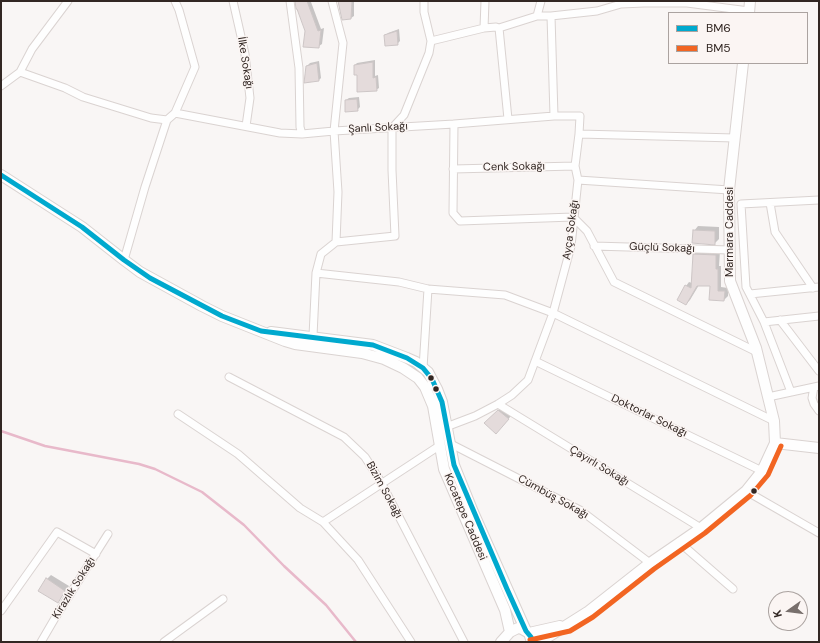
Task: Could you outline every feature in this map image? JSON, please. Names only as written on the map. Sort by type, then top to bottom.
[{"type":"main road","name":"Marmara Caddesi","points":[[540,642],[589,610],[650,563],[701,528],[746,491],[762,470],[775,443],[774,421],[756,352],[730,281],[729,190],[743,64]]},
{"type":"main road","name":"Kocatepe Caddesi","points":[[1,176],[82,227],[150,278],[222,316],[285,341],[312,341],[373,345],[407,358],[428,372],[437,389],[442,402],[441,428]]},
{"type":"main road","name":"Kocatepe Caddesi","points":[[312,341],[384,359],[404,368],[422,382],[430,395],[441,428],[444,445],[444,469],[504,610],[506,638]]},
{"type":"main road","points":[[422,382],[423,368]]},
{"type":"main road","points":[[775,443],[819,448]]},
{"type":"main road","name":"Kocatepe Caddesi","points":[[444,445],[529,635]]},
{"type":"main road","name":"Marmara Caddesi","points":[[506,638],[518,628],[529,635],[566,625]]},
{"type":"street","points":[[1,86],[20,72],[32,49],[68,1]]},
{"type":"street","points":[[124,260],[145,187],[167,120],[175,113],[196,67],[175,1]]},
{"type":"street","name":"İlke Sokağı","points":[[234,1],[245,54],[250,98],[246,126]]},
{"type":"street","points":[[290,1],[299,68],[300,127],[302,134]]},
{"type":"street","points":[[332,1],[343,43],[334,131],[338,192],[336,242]]},
{"type":"street","points":[[312,341],[316,273],[321,254],[336,242],[395,236],[392,128],[404,115],[429,53],[431,41],[424,12],[424,1]]},
{"type":"street","points":[[484,28],[485,1]]},
{"type":"street","points":[[537,16],[541,1]]},
{"type":"street","points":[[431,41],[484,28],[499,28],[537,16],[597,11],[621,3],[687,3],[750,8]]},
{"type":"street","points":[[551,16],[554,116]]},
{"type":"street","points":[[499,28],[508,120]]},
{"type":"street","points":[[20,72],[65,88],[83,97],[151,118],[167,120]]},
{"type":"street","name":"Şanlı Sokağı","points":[[175,113],[280,133],[302,134],[518,120],[554,116]]},
{"type":"street","name":"Ayça Sokağı","points":[[441,428],[475,416],[498,404],[512,395],[528,380],[553,313],[571,246],[578,180],[575,166],[580,116],[554,116]]},
{"type":"street","points":[[454,124],[454,213],[460,221],[573,216],[587,230],[614,282],[756,352]]},
{"type":"street","points":[[579,134],[735,138]]},
{"type":"street","name":"Cenk Sokağı","points":[[453,168],[575,166]]},
{"type":"street","points":[[578,180],[729,190]]},
{"type":"street","points":[[791,392],[764,322],[746,287],[741,204],[819,200]]},
{"type":"street","points":[[770,202],[775,232],[816,288]]},
{"type":"street","name":"Güçlü Sokağı","points":[[594,246],[730,250]]},
{"type":"street","points":[[316,273],[399,282],[428,289],[505,295],[553,313],[774,421]]},
{"type":"street","points":[[750,294],[816,288]]},
{"type":"street","points":[[423,368],[428,289]]},
{"type":"street","points":[[764,322],[819,316]]},
{"type":"street","points":[[780,320],[819,371]]},
{"type":"street","name":"Doktorlar Sokağı","points":[[535,361],[762,470]]},
{"type":"street","name":"Bizim Sokağı","points":[[229,377],[344,437],[366,457],[382,482],[464,642]]},
{"type":"street","points":[[768,397],[817,386]]},
{"type":"street","points":[[817,386],[812,398],[819,411]]},
{"type":"street","name":"Çayırlı Sokağı","points":[[498,404],[701,528]]},
{"type":"street","points":[[178,414],[238,454],[300,508],[323,522],[358,560],[411,642]]},
{"type":"street","points":[[323,522],[382,482],[444,445]]},
{"type":"street","name":"Cümbüş Sokağı","points":[[444,445],[580,510],[650,563]]},
{"type":"street","points":[[746,491],[819,533]]},
{"type":"street","points":[[1,611],[57,532],[96,554]]},
{"type":"street","name":"Kirazlık Sokağı","points":[[41,642],[108,534]]},
{"type":"street","points":[[679,542],[733,589]]},
{"type":"street","points":[[164,642],[223,599]]},
{"type":"building","points":[[295,1],[307,1],[318,31],[321,30],[319,48],[303,47],[305,31],[296,9]]},
{"type":"building","points":[[338,1],[352,1],[351,19],[342,20]]},
{"type":"building","points":[[397,31],[398,45],[385,46],[384,35]]},
{"type":"building","points":[[373,62],[373,78],[376,77],[377,91],[357,92],[357,75],[354,75],[354,65]]},
{"type":"building","points":[[317,63],[319,81],[304,83],[306,66]]},
{"type":"building","points":[[357,99],[358,111],[345,112],[345,100]]},
{"type":"building","points":[[693,230],[715,231],[715,245],[692,243]]},
{"type":"building","points":[[693,254],[716,255],[716,269],[718,269],[718,291],[725,291],[724,301],[709,300],[710,286],[697,286],[686,305],[677,300],[685,285],[691,288]]},
{"type":"building","points":[[498,410],[509,419],[496,434],[484,423]]},
{"type":"building","points":[[46,578],[65,591],[58,603],[38,591]]},
{"type":"waterway","points":[[1,431],[45,446],[139,464],[155,469],[202,492],[244,525],[284,566],[326,605],[356,642]]},
{"type":"transit line","name":"BM6","points":[[1,175],[82,227],[150,278],[222,316],[261,331],[373,345],[407,358],[423,368],[432,379],[442,402],[454,465],[507,589],[526,631],[531,637],[532,642]]},
{"type":"transit line","name":"BM5","points":[[530,640],[570,631],[593,617],[654,569],[705,533],[751,495],[768,475],[781,446]]}]
